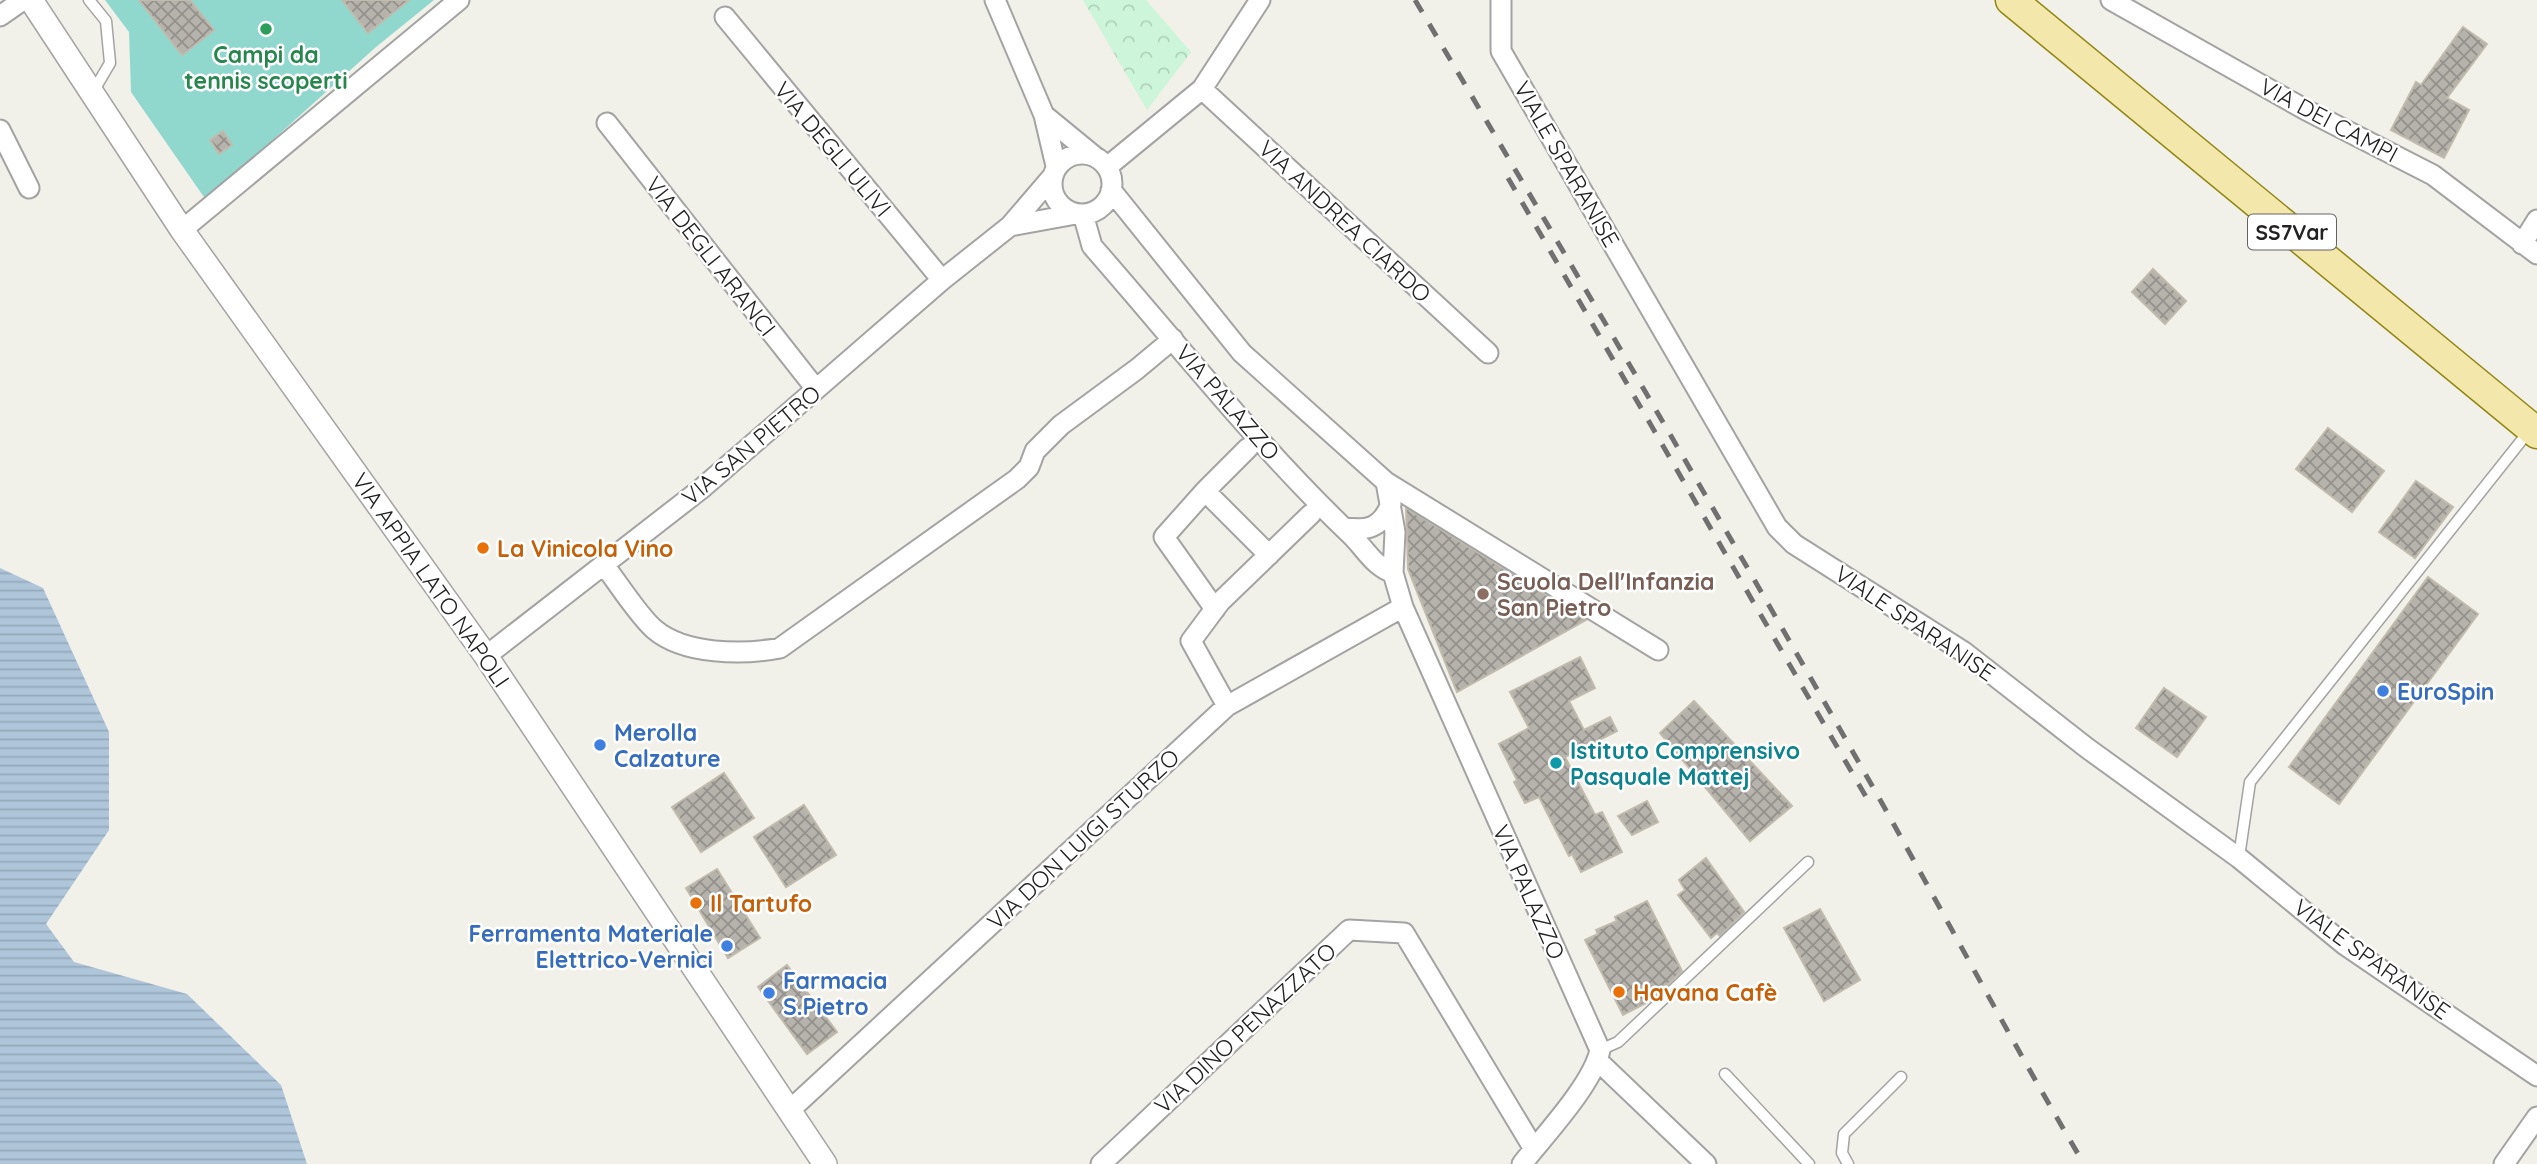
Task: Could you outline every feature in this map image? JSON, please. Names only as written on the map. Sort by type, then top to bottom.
[{"type":"main road","name":"SS7Var","points":[[2011,0],[2534,430]]},
{"type":"street","points":[[0,16],[23,0]]},
{"type":"street","name":"VIA APPIA LATO NAPOLI","points":[[31,0],[182,230],[486,656],[825,1164]]},
{"type":"street","points":[[182,230],[459,0]]},
{"type":"street","points":[[995,0],[1044,115],[1054,172],[1051,187],[1056,200],[1067,210],[1080,214],[1094,211],[1104,204],[1111,190],[1111,175],[1100,161],[1044,115]]},
{"type":"street","points":[[1100,161],[1202,89],[1260,0]]},
{"type":"street","name":"VIALE SPARANISE","points":[[1501,0],[1502,51],[1777,527],[1794,544],[1964,652],[2087,748],[2239,858],[2345,945],[2537,1076]]},
{"type":"street","name":"VIA DEI CAMPI","points":[[2111,0],[2306,110],[2433,175],[2529,249]]},
{"type":"street","name":"VIA DEGLI ULIVI","points":[[724,18],[942,281]]},
{"type":"street","name":"VIA ANDREA CIARDO","points":[[1202,89],[1488,353]]},
{"type":"street","name":"VIA DEGLI ARANCI","points":[[607,122],[816,389]]},
{"type":"street","points":[[0,130],[29,188]]},
{"type":"street","points":[[1054,172],[1071,155],[1079,153],[1100,161]]},
{"type":"street","name":"VIA SAN PIETRO","points":[[486,656],[701,489],[942,281],[1010,226],[1054,172]]},
{"type":"street","points":[[1111,190],[1242,353],[1386,482],[1658,650]]},
{"type":"street","name":"VIA SAN PIETRO","points":[[1010,226],[1080,214]]},
{"type":"street","name":"VIA PALAZZO","points":[[1080,214],[1093,246],[1173,339],[1304,489],[1375,563],[1393,573]]},
{"type":"street","points":[[2529,249],[2537,220]]},
{"type":"street","points":[[604,565],[655,630],[682,644],[727,652],[752,653],[780,648],[1017,479],[1030,467],[1035,451],[1061,425],[1173,339]]},
{"type":"street","points":[[1215,609],[1164,537],[1248,448]]},
{"type":"street","name":"VIA PALAZZO","points":[[1386,482],[1395,532],[1393,573],[1403,607],[1599,1055]]},
{"type":"street","points":[[1205,491],[1269,555]]},
{"type":"street","points":[[1343,527],[1357,530],[1375,527],[1391,504]]},
{"type":"street","points":[[1227,706],[1191,641],[1215,609],[1311,514]]},
{"type":"street","name":"VIA DON LUIGI STURZO","points":[[790,1110],[1227,706],[1403,607]]},
{"type":"street","name":"VIA DINO PENAZZATO","points":[[1101,1164],[1349,930],[1404,933],[1528,1156]]},
{"type":"street","points":[[1528,1156],[1574,1097],[1599,1055],[1706,1164]]},
{"type":"street","points":[[2504,1164],[2537,1117]]},
{"type":"lane","points":[[89,0],[106,21],[110,62],[92,93]]},
{"type":"lane","points":[[2239,858],[2250,782],[2534,430]]},
{"type":"lane","points":[[1599,1055],[1618,1042],[1808,862]]},
{"type":"lane","points":[[1725,1074],[1810,1164]]},
{"type":"lane","points":[[1847,1164],[1842,1153],[1844,1134],[1901,1077]]},
{"type":"green space","points":[[1083,0],[1146,0],[1191,52],[1147,110]]},
{"type":"shaded area","points":[[105,0],[434,0],[376,47],[206,200],[131,92],[129,32]]},
{"type":"shaded area","points":[[0,568],[43,588],[109,732],[109,830],[46,924],[74,962],[187,994],[281,1085],[307,1164],[0,1164]]},
{"type":"building","points":[[139,0],[190,0],[214,30],[182,55]]},
{"type":"building","points":[[342,0],[409,0],[368,33]]},
{"type":"building","points":[[2463,27],[2487,44],[2447,98],[2469,110],[2444,158],[2391,130],[2416,82],[2421,85]]},
{"type":"building","points":[[223,131],[232,145],[219,154],[210,140]]},
{"type":"building","points":[[2153,269],[2186,301],[2165,324],[2132,292]]},
{"type":"building","points":[[2328,428],[2384,471],[2352,512],[2296,469]]},
{"type":"building","points":[[2416,481],[2453,507],[2415,558],[2379,532]]},
{"type":"building","name":"Scuola Dell'Infanzia San Pietro","points":[[1406,508],[1586,620],[1457,692],[1408,569]]},
{"type":"building","name":"EuroSpin","points":[[2428,577],[2478,614],[2339,804],[2289,767]]},
{"type":"building","name":"Istituto Comprensivo Pasquale Mattej","points":[[1580,657],[1595,688],[1569,701],[1584,730],[1610,717],[1617,731],[1565,757],[1595,815],[1602,812],[1622,852],[1581,872],[1572,854],[1569,856],[1539,797],[1525,803],[1499,744],[1529,728],[1510,692]]},
{"type":"building","points":[[2164,688],[2206,717],[2177,757],[2136,728]]},
{"type":"building","points":[[1694,701],[1792,806],[1750,841],[1660,733]]},
{"type":"building","points":[[724,773],[754,818],[701,852],[672,807]]},
{"type":"building","points":[[1647,801],[1658,822],[1632,835],[1618,816]]},
{"type":"building","points":[[804,805],[836,855],[786,887],[754,837]]},
{"type":"building","points":[[1706,858],[1744,912],[1720,936],[1717,933],[1711,938],[1678,895],[1685,890],[1679,880]]},
{"type":"building","points":[[717,869],[760,938],[728,958],[686,888]]},
{"type":"building","points":[[1647,901],[1682,971],[1650,1001],[1623,1015],[1585,940],[1598,934],[1596,930],[1617,921],[1615,917]]},
{"type":"building","points":[[1820,909],[1860,980],[1824,1001],[1784,928]]},
{"type":"building","points":[[787,965],[837,1032],[807,1054],[758,987]]},
{"type":"railway","points":[[1415,0],[1768,603],[2084,1164]]},
{"type":"railway","points":[[1508,178],[1869,802]]},
{"type":"place","name":"Campi da tennis scoperti","points":[[266,29]]},
{"type":"place","name":"La Vinicola Vino","points":[[483,548]]},
{"type":"place","name":"Scuola Dell'Infanzia San Pietro","points":[[1483,594]]},
{"type":"place","name":"EuroSpin","points":[[2383,691]]},
{"type":"place","name":"Merolla Calzature","points":[[600,745]]},
{"type":"place","name":"Istituto Comprensivo Pasquale Mattej","points":[[1556,763]]},
{"type":"place","name":"Il Tartufo","points":[[696,903]]},
{"type":"place","name":"Ferramenta Materiale Elettrico-Vernici","points":[[727,946]]},
{"type":"place","name":"Havana Cafè","points":[[1619,992]]},
{"type":"place","name":"Farmacia S.Pietro","points":[[769,993]]}]
